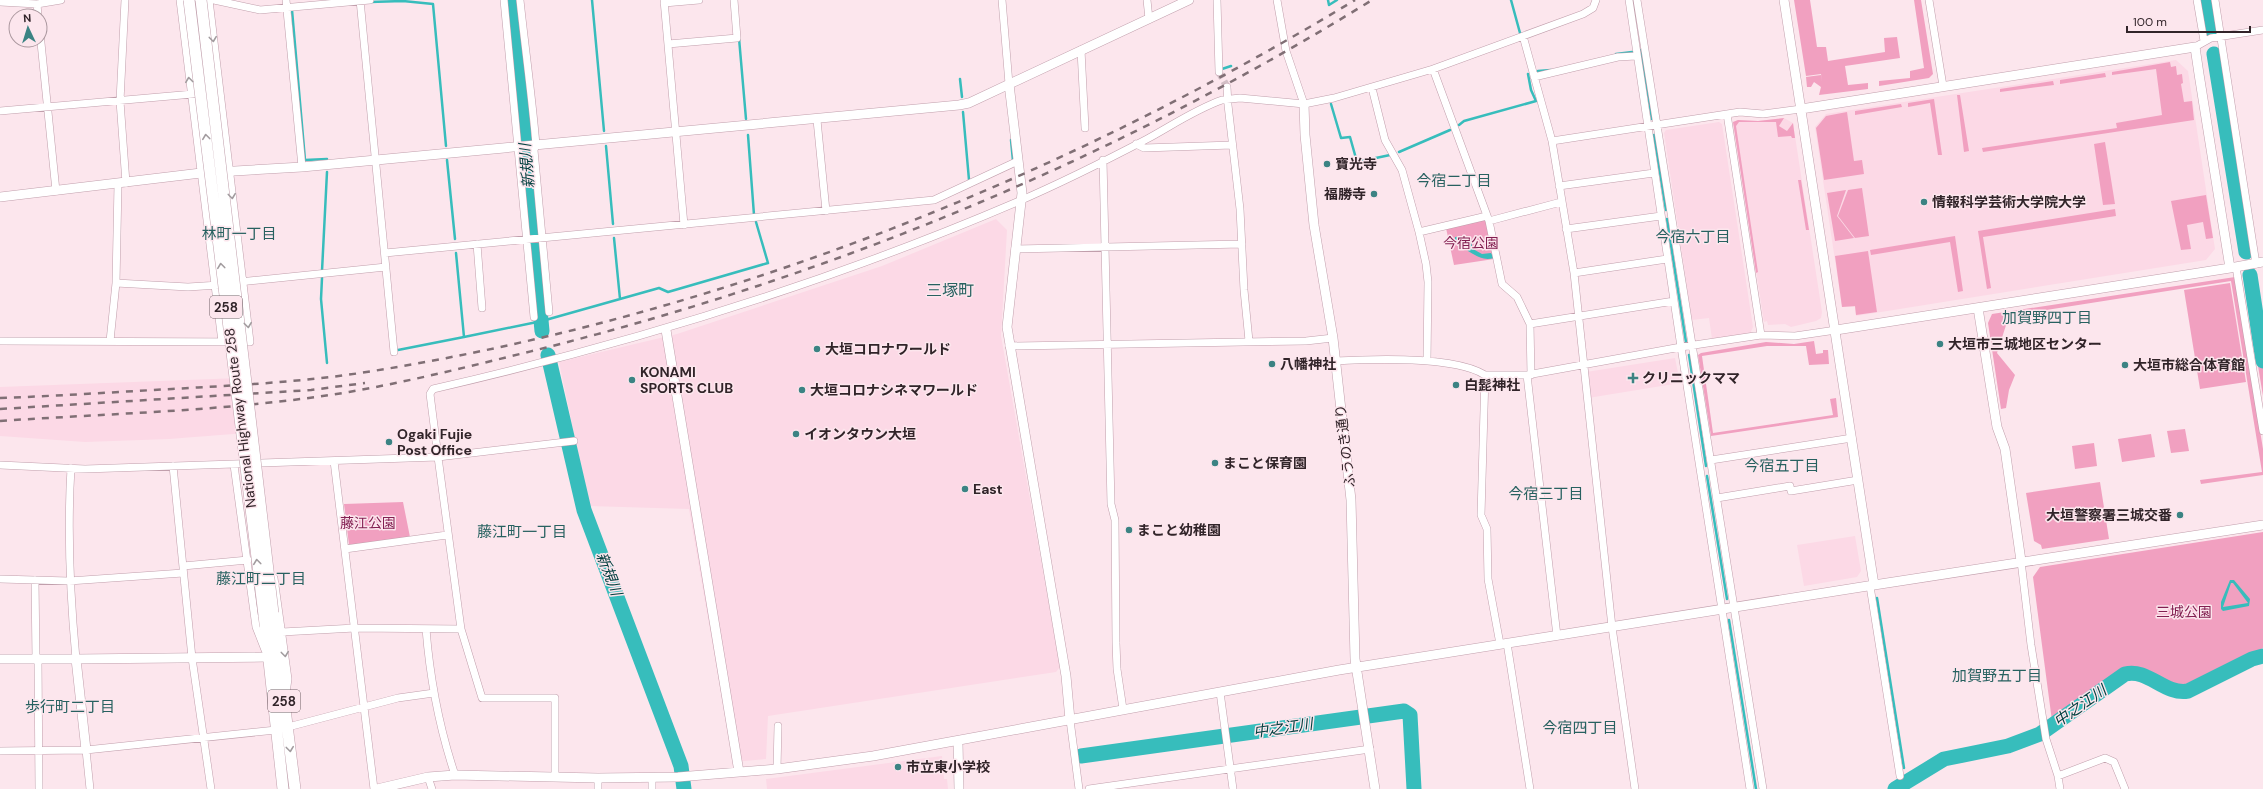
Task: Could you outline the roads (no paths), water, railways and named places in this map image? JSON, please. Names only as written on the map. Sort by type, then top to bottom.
[{"type":"highway","name":"National Highway Route 258","points":[[189,0],[268,614],[285,705],[295,789]]},
{"type":"highway","name":"National Highway Route 258","points":[[201,0],[268,614],[268,657],[284,789]]},
{"type":"street","points":[[0,2],[37,4],[61,0]]},
{"type":"street","points":[[110,341],[116,284],[122,183],[120,101],[126,0]]},
{"type":"street","points":[[180,0],[222,342]]},
{"type":"street","points":[[0,341],[250,342],[229,171],[222,92],[209,0]]},
{"type":"street","points":[[214,0],[260,10],[287,9],[370,0]]},
{"type":"street","points":[[286,0],[302,167]]},
{"type":"street","points":[[504,0],[534,316]]},
{"type":"street","points":[[520,0],[525,51],[531,83],[534,150],[549,312]]},
{"type":"street","points":[[684,225],[664,2],[699,0]]},
{"type":"street","points":[[668,44],[736,38],[734,0]]},
{"type":"street","points":[[1002,0],[1009,84],[1022,193],[1019,201],[1007,327],[1009,346],[1065,668],[1079,789]]},
{"type":"street","points":[[1147,0],[1149,19]]},
{"type":"street","points":[[0,197],[201,173],[302,167],[817,120],[959,105],[969,103],[1189,0]]},
{"type":"street","points":[[1217,0],[1219,72]]},
{"type":"street","points":[[1277,0],[1286,51],[1304,104]]},
{"type":"street","points":[[555,777],[555,698],[482,698],[461,629],[447,536],[430,394],[433,389],[558,359],[666,330],[787,291],[888,255],[1019,201],[1136,144],[1214,102],[1240,98],[1304,104],[1372,88],[1433,69],[1583,14],[1593,8],[1596,0]]},
{"type":"street","points":[[1629,0],[1637,47],[1636,56],[1667,259],[1750,789]]},
{"type":"street","points":[[1637,0],[1763,789]]},
{"type":"street","points":[[1784,0],[1836,330],[1900,776]]},
{"type":"street","points":[[1929,0],[1943,86]]},
{"type":"street","points":[[2197,0],[2204,41]]},
{"type":"street","points":[[1335,361],[1366,359],[1427,361],[1477,370],[1485,375],[1529,375],[1681,347],[1761,335],[1794,336],[1836,330],[2259,263],[2214,0]]},
{"type":"street","points":[[360,1],[394,352]]},
{"type":"street","points":[[37,4],[37,8]]},
{"type":"street","points":[[1552,141],[1740,112],[1762,114],[1801,109],[2195,47],[2204,41],[2220,37],[2263,30]]},
{"type":"street","points":[[1523,36],[1542,100],[1552,141],[1574,273],[1612,627],[1635,789]]},
{"type":"street","points":[[2195,47],[2263,431]]},
{"type":"street","points":[[42,48],[56,191]]},
{"type":"street","points":[[1081,50],[1085,128]]},
{"type":"street","points":[[1534,77],[1618,57],[1636,56]]},
{"type":"street","points":[[1433,69],[1488,218],[1502,284],[1517,297],[1530,324],[1529,375],[1557,636]]},
{"type":"street","points":[[1227,87],[1242,244],[1244,290],[1249,341]]},
{"type":"street","points":[[1372,88],[1385,140],[1402,170],[1426,264],[1428,282],[1427,361]]},
{"type":"street","points":[[0,111],[222,92]]},
{"type":"street","name":"ふうのき通り","points":[[1304,104],[1305,135],[1314,225],[1333,338],[1351,500],[1357,667],[1375,789]]},
{"type":"street","points":[[1727,114],[1761,335]]},
{"type":"street","points":[[817,120],[826,211]]},
{"type":"street","points":[[1136,144],[1144,148],[1232,145]]},
{"type":"street","points":[[1103,160],[1111,504],[1115,520],[1116,643],[1117,669],[1124,709]]},
{"type":"street","points":[[385,253],[934,200],[1018,161]]},
{"type":"street","points":[[1559,186],[1654,172]]},
{"type":"street","points":[[1419,232],[1561,202]]},
{"type":"street","points":[[1566,229],[1661,216]]},
{"type":"street","points":[[477,244],[482,308]]},
{"type":"street","points":[[1015,249],[1242,244]]},
{"type":"street","points":[[1574,273],[1667,259]]},
{"type":"street","points":[[116,284],[188,287],[214,286],[386,268]]},
{"type":"street","points":[[1530,324],[1674,301]]},
{"type":"street","points":[[1978,308],[1997,427],[2005,449],[2031,645],[2046,739],[2058,776],[2060,789]]},
{"type":"street","points":[[666,330],[739,772]]},
{"type":"street","points":[[1009,346],[1333,338]]},
{"type":"street","points":[[1485,375],[1480,515],[1487,529],[1488,578],[1504,643],[1530,789]]},
{"type":"street","points":[[1711,460],[1852,438]]},
{"type":"street","points":[[0,465],[71,468],[234,465],[438,457],[574,441]]},
{"type":"street","points":[[334,461],[376,789],[428,777],[455,775],[598,778],[678,777],[777,769],[874,756],[958,742],[1124,709],[1357,667],[1722,610],[2021,561],[2263,525]]},
{"type":"street","points":[[258,463],[288,680],[285,705]]},
{"type":"street","points":[[0,658],[76,659],[268,657],[256,628],[234,465]]},
{"type":"street","points":[[173,466],[192,658],[211,789]]},
{"type":"street","points":[[71,468],[68,522],[69,581],[90,789]]},
{"type":"street","points":[[1717,498],[1790,486],[1791,491],[1858,480]]},
{"type":"street","points":[[345,549],[447,536]]},
{"type":"street","points":[[0,579],[69,581],[183,570],[248,560]]},
{"type":"street","points":[[35,580],[38,789]]},
{"type":"street","points":[[282,632],[355,628],[461,629]]},
{"type":"street","points":[[426,629],[434,693],[440,724],[455,775]]},
{"type":"street","points":[[1220,692],[1232,789]]},
{"type":"street","points":[[288,728],[398,698],[434,693]]},
{"type":"street","points":[[777,769],[778,726]]},
{"type":"street","points":[[0,751],[86,750],[204,739],[276,730]]},
{"type":"street","points":[[958,742],[959,789]]},
{"type":"street","points":[[1089,789],[1370,749]]},
{"type":"street","points":[[2058,776],[2105,758],[2114,762],[2125,789]]},
{"type":"street","points":[[428,777],[432,789]]},
{"type":"street","points":[[598,778],[598,789]]},
{"type":"street","points":[[652,778],[652,789]]},
{"type":"water","points":[[1469,236],[1473,249],[1482,254],[1491,253],[1494,258],[1480,258],[1468,251],[1464,241],[1455,242],[1455,237]]},
{"type":"water","points":[[2230,580],[2234,580],[2250,599],[2249,606],[2223,611],[2221,609],[2221,602]],"holes":[[[2231,583],[2233,583],[2248,603],[2223,607]]]},
{"type":"waterway","name":"新規川","points":[[512,0],[542,331]]},
{"type":"waterway","points":[[592,0],[604,131]]},
{"type":"waterway","points":[[1328,0],[1329,5],[1337,0]]},
{"type":"waterway","points":[[1511,0],[1520,33]]},
{"type":"waterway","points":[[2205,0],[2210,32]]},
{"type":"waterway","points":[[370,2],[403,1],[433,4],[446,146]]},
{"type":"waterway","points":[[292,10],[305,160],[327,159]]},
{"type":"waterway","points":[[739,38],[746,119]]},
{"type":"waterway","points":[[1641,50],[1652,119]]},
{"type":"waterway","points":[[1616,54],[1632,52]]},
{"type":"waterway","points":[[2214,54],[2246,252]]},
{"type":"waterway","points":[[1222,69],[1231,66]]},
{"type":"waterway","points":[[1538,71],[1551,70]]},
{"type":"waterway","points":[[1459,125],[1464,121],[1536,101],[1531,90],[1528,74]]},
{"type":"waterway","points":[[960,79],[962,97]]},
{"type":"waterway","points":[[1331,104],[1341,138],[1350,137],[1357,162],[1390,155]]},
{"type":"waterway","points":[[963,112],[969,180]]},
{"type":"waterway","points":[[1399,152],[1450,130]]},
{"type":"waterway","points":[[748,135],[754,215]]},
{"type":"waterway","points":[[1654,135],[1666,210]]},
{"type":"waterway","points":[[1011,140],[1013,161]]},
{"type":"waterway","points":[[606,146],[613,224]]},
{"type":"waterway","points":[[447,160],[455,239]]},
{"type":"waterway","points":[[322,271],[327,172]]},
{"type":"waterway","points":[[1667,219],[1686,342]]},
{"type":"waterway","points":[[456,253],[464,337],[542,321],[659,288],[668,292],[768,263],[756,222]]},
{"type":"waterway","points":[[614,238],[620,299]]},
{"type":"waterway","points":[[2250,275],[2263,361]]},
{"type":"waterway","points":[[322,278],[321,299],[327,363]]},
{"type":"waterway","points":[[398,350],[464,337]]},
{"type":"waterway","name":"新規川","points":[[548,355],[584,510],[681,766],[684,789]]},
{"type":"waterway","points":[[1689,355],[1706,466]]},
{"type":"waterway","points":[[1707,476],[1727,599]]},
{"type":"waterway","points":[[1877,598],[1904,768]]},
{"type":"waterway","points":[[1729,620],[1756,789]]},
{"type":"waterway","name":"中之江川","points":[[1895,789],[1944,759],[2008,746],[2040,734],[2125,674],[2133,673],[2141,675],[2171,689],[2188,691],[2252,659],[2263,656]]},
{"type":"waterway","name":"中之江川","points":[[1081,756],[1404,711],[1410,715],[1414,789]]},
{"type":"tunnel","points":[[1219,72],[1227,87]]},
{"type":"railway","points":[[0,398],[247,384],[348,375],[502,347],[630,315],[756,277],[881,233],[1004,182],[1124,127],[1241,66],[1355,0]]},
{"type":"railway","points":[[0,421],[175,411],[262,403],[349,392],[456,370],[520,354],[632,325],[743,291],[852,253],[960,211],[1066,164],[1170,114],[1272,59],[1372,0]]},
{"type":"railway","points":[[0,409],[311,390],[365,383]]},
{"type":"place","name":"寶光寺","points":[[1327,164]]},
{"type":"place","name":"福勝寺","points":[[1374,194]]},
{"type":"place","name":"情報科学芸術大学院大学","points":[[1924,202]]},
{"type":"place","name":"大垣市三城地区センター","points":[[1940,344]]},
{"type":"place","name":"大垣コロナワールド","points":[[817,349]]},
{"type":"place","name":"八幡神社","points":[[1272,364]]},
{"type":"place","name":"大垣市総合体育館","points":[[2125,365]]},
{"type":"place","name":"クリニックママ","points":[[1633,378]]},
{"type":"place","name":"KONAMI SPORTS CLUB","points":[[632,380]]},
{"type":"place","name":"白髭神社","points":[[1456,385]]},
{"type":"place","name":"大垣コロナシネマワールド","points":[[802,390]]},
{"type":"place","name":"イオンタウン大垣","points":[[796,434]]},
{"type":"place","name":"Ogaki Fujie Post Office","points":[[389,442]]},
{"type":"place","name":"まこと保育園","points":[[1215,463]]},
{"type":"place","name":"East","points":[[965,489]]},
{"type":"place","name":"大垣警察署三城交番","points":[[2180,515]]},
{"type":"place","name":"まこと幼稚園","points":[[1129,530]]},
{"type":"place","name":"市立東小学校","points":[[898,767]]},
{"type":"district","name":"今宿二丁目","points":[[1454,181]]},
{"type":"district","name":"林町一丁目","points":[[239,234]]},
{"type":"district","name":"今宿六丁目","points":[[1693,237]]},
{"type":"district","name":"三塚町","points":[[950,290]]},
{"type":"district","name":"加賀野四丁目","points":[[2047,318]]},
{"type":"district","name":"今宿五丁目","points":[[1782,466]]},
{"type":"district","name":"今宿三丁目","points":[[1546,494]]},
{"type":"district","name":"藤江町一丁目","points":[[522,532]]},
{"type":"district","name":"藤江町二丁目","points":[[261,579]]},
{"type":"district","name":"加賀野五丁目","points":[[1997,676]]},
{"type":"district","name":"歩行町二丁目","points":[[70,707]]},
{"type":"district","name":"今宿四丁目","points":[[1580,728]]},
{"type":"park label","name":"今宿公園","points":[[1471,243]]},
{"type":"park label","name":"藤江公園","points":[[368,523]]},
{"type":"park label","name":"三城公園","points":[[2184,612]]}]
